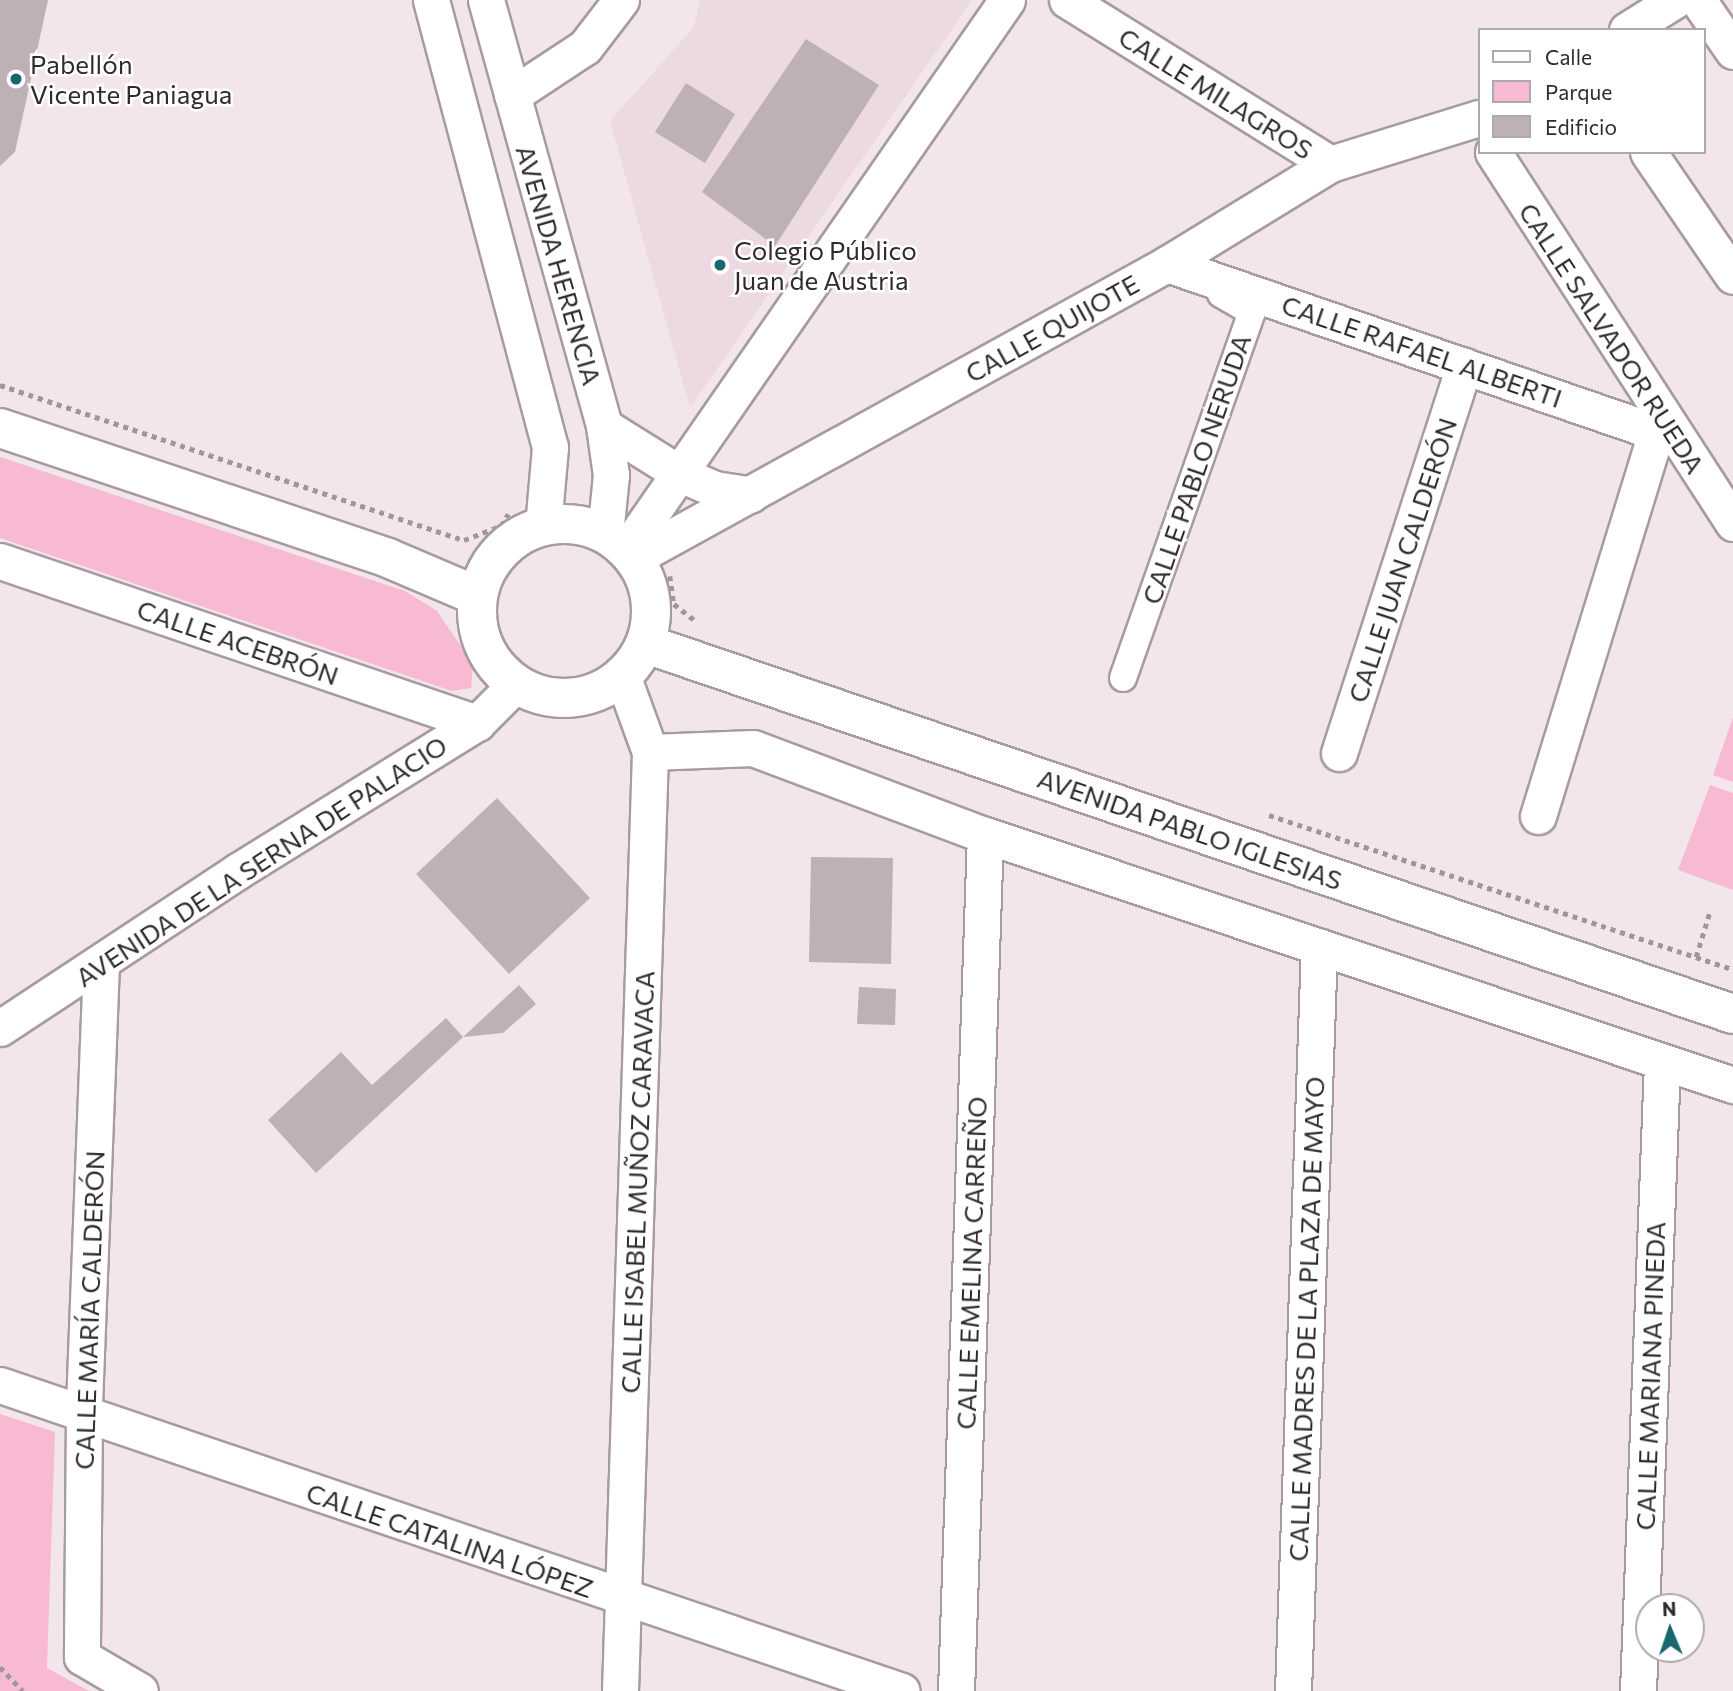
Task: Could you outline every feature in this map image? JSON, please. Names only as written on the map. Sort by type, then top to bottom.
[{"type":"main road","points":[[0,428],[388,558],[477,596]]},
{"type":"main road","points":[[528,517],[581,526],[621,547],[650,589],[651,626],[646,644],[623,678],[584,698],[530,693],[515,685],[484,650],[476,622],[477,596],[501,551],[528,517]]},
{"type":"main road","name":"AVENIDA PABLO IGLESIAS","points":[[646,644],[1733,1014]]},
{"type":"street","name":"AVENIDA HERENCIA","points":[[431,0],[550,447],[528,517]]},
{"type":"street","name":"AVENIDA HERENCIA","points":[[486,0],[604,426],[621,547]]},
{"type":"street","points":[[512,94],[585,47],[621,0]]},
{"type":"street","points":[[621,547],[682,475],[1007,0]]},
{"type":"street","name":"CALLE MILAGROS","points":[[1067,0],[1329,164]]},
{"type":"street","points":[[1629,28],[1675,0]]},
{"type":"street","points":[[1698,0],[1733,51]]},
{"type":"street","name":"CALLE QUIJOTE","points":[[621,547],[751,495],[1167,264],[1329,164],[1477,123]]},
{"type":"street","name":"CALLE SALVADOR RUEDA","points":[[1494,154],[1666,436],[1733,523]]},
{"type":"street","points":[[1649,154],[1733,276]]},
{"type":"street","name":"CALLE RAFAEL ALBERTI","points":[[1167,264],[1666,436]]},
{"type":"street","name":"CALLE PABLO NERUDA","points":[[1122,678],[1252,312],[1167,264]]},
{"type":"street","name":"CALLE JUAN CALDERÓN","points":[[1339,753],[1464,366]]},
{"type":"street","points":[[604,426],[682,475],[715,489],[751,495]]},
{"type":"street","points":[[1538,816],[1666,436]]},
{"type":"street","name":"CALLE ACEBRÓN","points":[[0,561],[477,723]]},
{"type":"street","name":"CALLE ISABEL MUÑOZ CARAVACA","points":[[620,1691],[650,752],[623,678]]},
{"type":"street","name":"AVENIDA DE LA SERNA DE PALACIO","points":[[0,1028],[238,871],[477,723],[515,685]]},
{"type":"street","points":[[650,752],[753,748],[985,835],[1733,1085]]},
{"type":"street","name":"CALLE EMELINA CARREÑO","points":[[956,1691],[985,835]]},
{"type":"street","name":"CALLE MADRES DE LA PLAZA DE MAYO","points":[[1293,1691],[1318,946]]},
{"type":"street","name":"CALLE MARÍA CALDERÓN","points":[[101,963],[85,1415],[82,1657],[140,1691]]},
{"type":"street","name":"CALLE MARIANA PINEDA","points":[[1638,1691],[1662,1062]]},
{"type":"street","name":"CALLE CATALINA LÓPEZ","points":[[0,1385],[624,1600],[902,1691]]},
{"type":"path","points":[[0,385],[464,540],[528,517]]},
{"type":"path","points":[[677,568],[670,575],[674,604],[700,624]]},
{"type":"path","points":[[1256,810],[1733,969]]},
{"type":"path","points":[[1696,957],[1710,911]]},
{"type":"path","points":[[0,1667],[23,1691]]},
{"type":"shaded area","name":"Colegio Público Juan de Austria","points":[[700,0],[972,0],[690,408],[610,121],[694,27]]},
{"type":"green space","points":[[0,457],[405,591],[437,611],[473,664],[471,688],[452,691],[0,538]]},
{"type":"green space","points":[[1733,717],[1733,782],[1713,775]]},
{"type":"green space","points":[[1710,785],[1733,793],[1733,890],[1678,870]]},
{"type":"green space","points":[[0,1414],[55,1432],[47,1668],[89,1691],[0,1691]]},
{"type":"building","name":"Pabellón Vicente Paniagua","points":[[0,0],[48,0],[15,152],[0,166]]},
{"type":"building","points":[[806,39],[879,85],[775,246],[702,192]]},
{"type":"building","points":[[686,83],[735,114],[705,163],[655,132]]},
{"type":"building","points":[[497,798],[590,898],[509,974],[416,874]]},
{"type":"building","points":[[811,857],[893,858],[891,964],[809,962]]},
{"type":"building","points":[[519,985],[536,1004],[503,1033],[463,1037]]},
{"type":"building","points":[[859,987],[896,989],[895,1025],[857,1024]]},
{"type":"building","points":[[446,1018],[463,1037],[316,1173],[268,1120],[341,1052],[372,1085]]},
{"type":"place","name":"Pabellón Vicente Paniagua","points":[[16,79]]},
{"type":"place","name":"Colegio Público Juan de Austria","points":[[720,265]]}]
